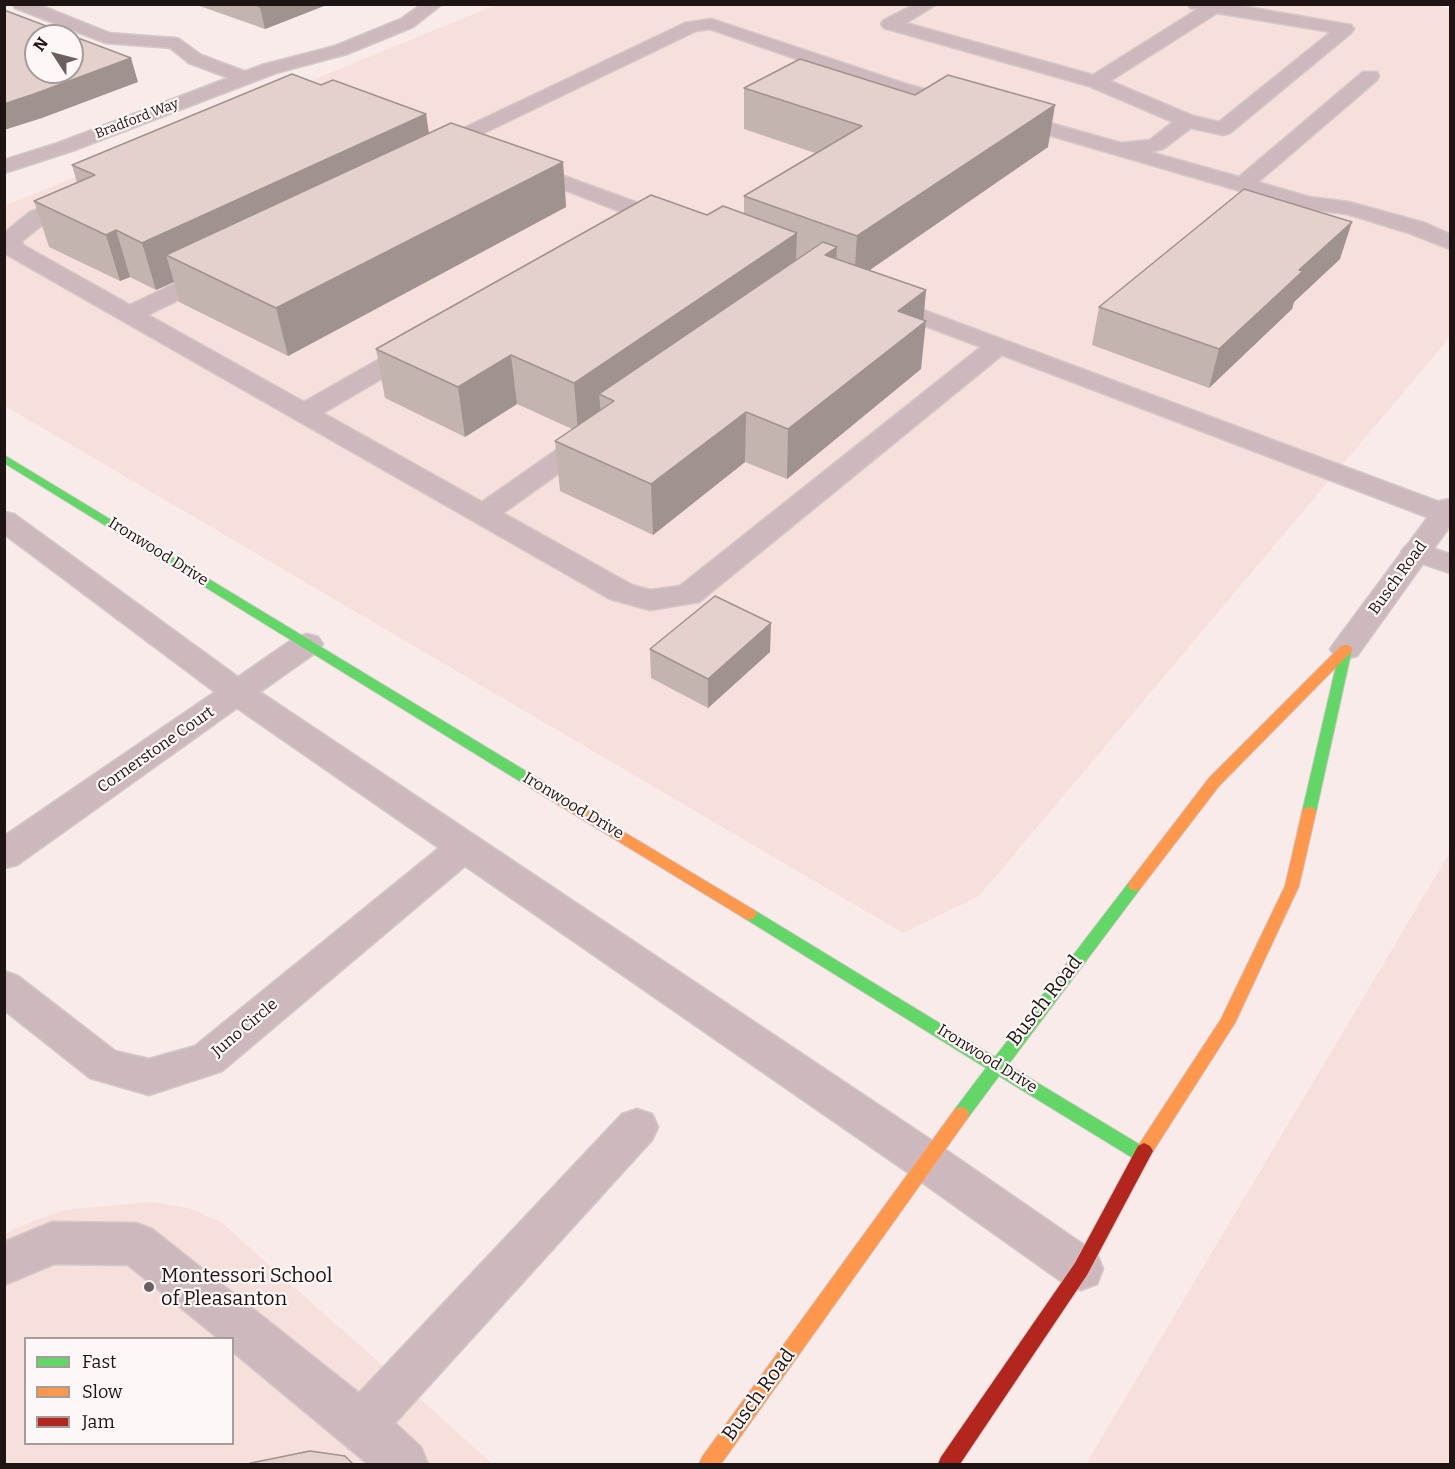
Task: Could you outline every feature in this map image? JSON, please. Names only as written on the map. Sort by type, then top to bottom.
[{"type":"street","points":[[21,4],[106,38],[173,43],[195,59],[245,78]]},
{"type":"street","name":"Bradford Way","points":[[4,167],[65,147],[269,69],[341,50],[407,23],[434,4]]},
{"type":"street","points":[[929,4],[890,24],[1096,82],[1187,121],[1223,129],[1346,29],[1204,6],[1096,82]]},
{"type":"street","name":"Bradford Way","points":[[269,69],[295,50],[383,14]]},
{"type":"street","points":[[474,152],[691,27],[711,24],[899,88],[1307,203],[1335,220],[1395,238],[1450,244]]},
{"type":"street","points":[[1244,184],[1370,76]]},
{"type":"street","points":[[1120,149],[1156,145],[1187,121]]},
{"type":"street","points":[[432,132],[474,152],[689,230]]},
{"type":"street","points":[[103,189],[38,217],[11,239],[12,248],[621,592],[650,600],[688,594],[998,346]]},
{"type":"street","points":[[617,231],[648,214]]},
{"type":"street","points":[[130,314],[237,262]]},
{"type":"street","points":[[866,296],[1448,511]]},
{"type":"street","points":[[304,413],[436,337]]},
{"type":"street","points":[[483,514],[617,420]]},
{"type":"street","name":"Ironwood Drive","points":[[4,458],[1141,1155]]},
{"type":"street","name":"Busch Road","points":[[709,1464],[996,1065],[1215,782],[1346,649],[1448,511]]},
{"type":"street","points":[[4,520],[238,693],[928,1162],[1081,1269]]},
{"type":"street","points":[[1416,552],[1450,564]]},
{"type":"street","name":"Cornerstone Court","points":[[4,855],[307,644]]},
{"type":"street","name":"Busch Road","points":[[948,1464],[1081,1269],[1141,1155],[1227,1023],[1292,886],[1346,649]]},
{"type":"street","name":"Juno Circle","points":[[4,987],[104,1066],[149,1077],[169,1071],[208,1059],[464,847]]},
{"type":"street","points":[[361,1425],[636,1127]]},
{"type":"street","points":[[4,1264],[52,1244],[136,1244],[361,1425],[404,1464]]},
{"type":"shaded area","points":[[1430,4],[1450,9],[1450,337],[979,896],[903,933],[5,406],[4,206],[496,5]]},
{"type":"shaded area","points":[[1450,852],[1450,1464],[1086,1464]]},
{"type":"shaded area","name":"Montessori School of Pleasanton","points":[[152,1202],[188,1208],[221,1222],[493,1464],[5,1464],[4,1235],[18,1227],[64,1210]]},
{"type":"building","points":[[4,10],[41,24],[24,24],[24,84],[61,84],[4,104]]},
{"type":"building","points":[[84,40],[131,58],[84,75]]},
{"type":"building","points":[[800,59],[915,95],[948,75],[1055,105],[857,236],[744,196],[862,126],[744,88]]},
{"type":"building","points":[[292,74],[321,85],[333,80],[426,114],[142,243],[116,230],[106,235],[34,201],[95,175],[72,165]]},
{"type":"building","points":[[451,123],[563,162],[276,308],[166,255]]},
{"type":"building","points":[[1244,189],[1352,222],[1299,270],[1303,271],[1219,349],[1099,307]]},
{"type":"building","points":[[651,195],[707,215],[723,206],[797,233],[574,383],[511,355],[458,387],[376,349]]},
{"type":"building","points":[[823,242],[837,247],[825,255],[926,290],[898,311],[926,321],[788,429],[746,412],[651,484],[555,441],[614,401],[599,394]]},
{"type":"building","points":[[715,596],[771,623],[708,679],[650,649]]},
{"type":"building","points":[[310,1451],[345,1456],[353,1464],[248,1464],[251,1463]]},
{"type":"traffic: fast","points":[[4,458],[539,786]]},
{"type":"traffic: fast","points":[[1309,812],[1346,649]]},
{"type":"traffic: fast","points":[[961,1114],[1135,885]]},
{"type":"traffic: fast","points":[[749,914],[1141,1155]]},
{"type":"traffic: slow","points":[[1135,885],[1214,782],[1346,649]]},
{"type":"traffic: slow","points":[[539,786],[749,914]]},
{"type":"traffic: slow","points":[[1144,1151],[1227,1023],[1292,886],[1309,812]]},
{"type":"traffic: slow","points":[[709,1464],[961,1114]]},
{"type":"traffic: jam","points":[[948,1464],[1081,1269],[1144,1151]]},
{"type":"place","name":"Montessori School of Pleasanton","points":[[149,1287]]}]
